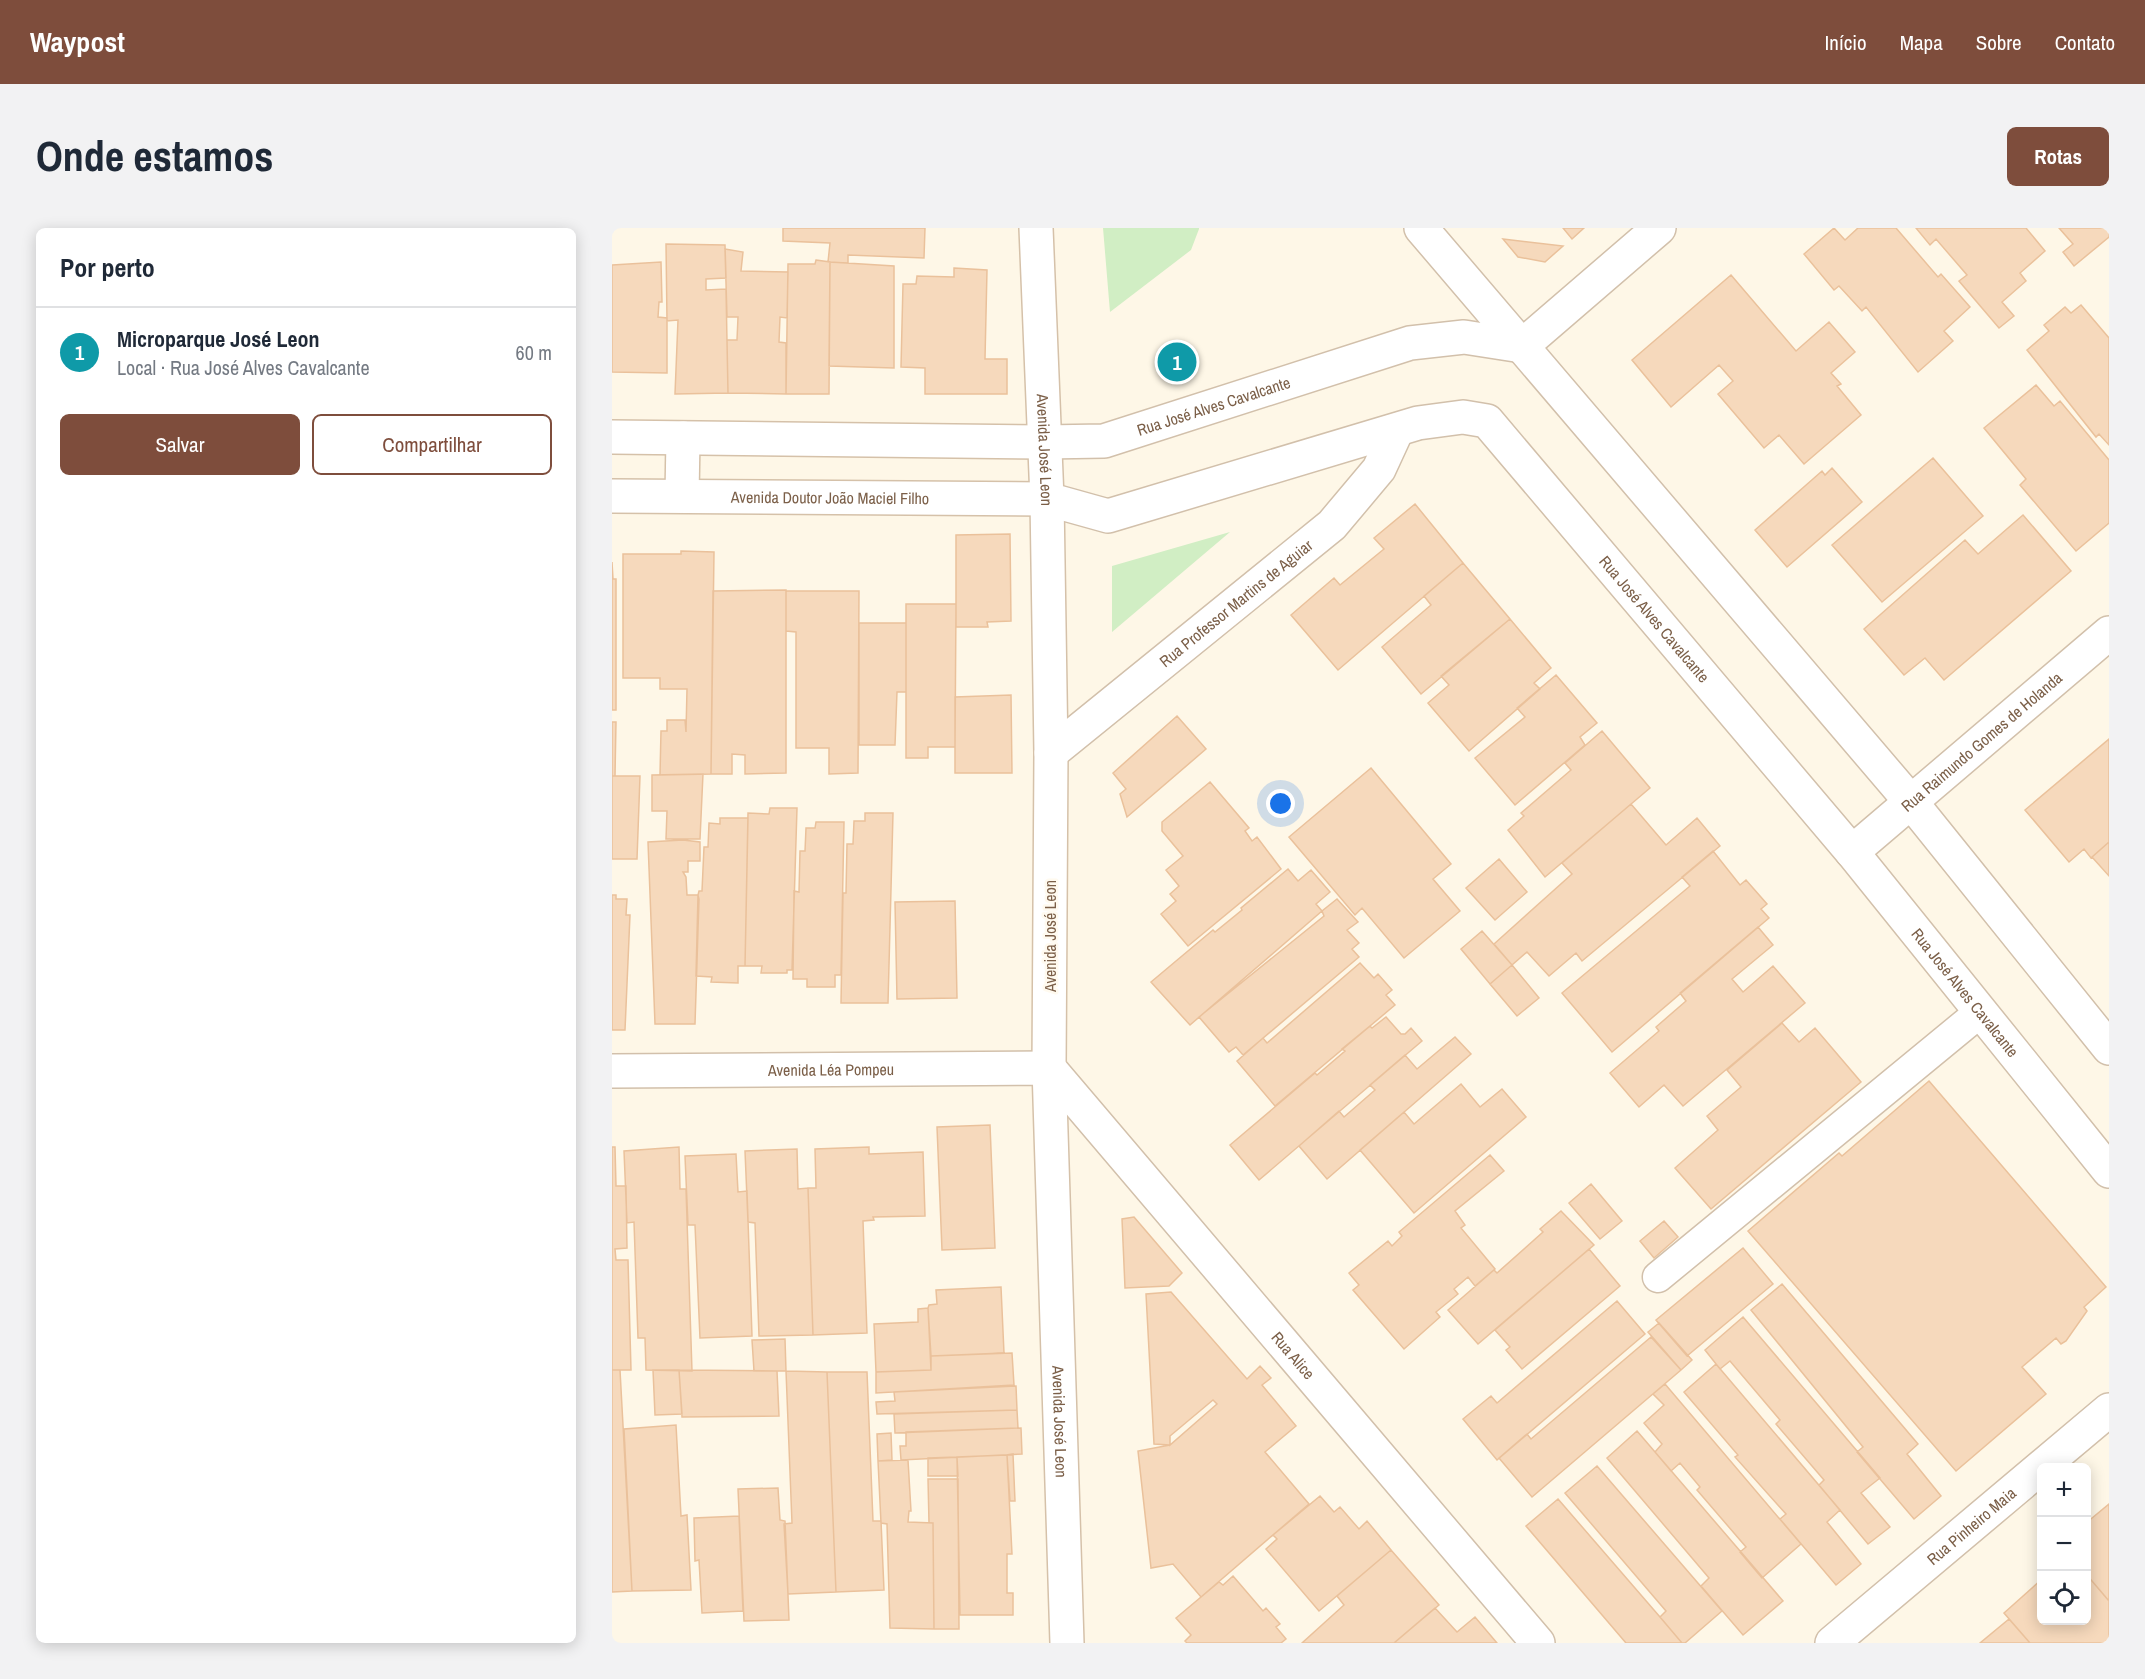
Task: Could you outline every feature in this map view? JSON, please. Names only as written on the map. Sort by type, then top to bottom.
[{"type":"street","name":"Avenida José Leon","points":[[1036,228],[1047,499],[1051,753],[1049,1068],[1067,1643]]},
{"type":"street","points":[[1421,228],[1911,802],[2109,1048]]},
{"type":"street","points":[[1522,346],[1659,228]]},
{"type":"street","name":"Rua José Alves Cavalcante","points":[[1045,442],[1104,441],[1410,343],[1464,337],[1522,346]]},
{"type":"street","name":"Rua José Alves Cavalcante","points":[[1047,499],[1108,516],[1439,419],[1463,417],[1487,421],[1852,852],[1979,1013],[2109,1171]]},
{"type":"street","name":"Rua Professor Martins de Aguiar","points":[[1051,753],[1332,525],[1379,469],[1397,430]]},
{"type":"street","points":[[612,437],[1045,442]]},
{"type":"street","points":[[682,496],[683,438]]},
{"type":"street","name":"Avenida Doutor João Maciel Filho","points":[[612,496],[1047,499]]},
{"type":"street","name":"Rua Raimundo Gomes de Holanda","points":[[1852,852],[2109,633]]},
{"type":"street","name":"Avenida Léa Pompeu","points":[[612,1071],[1049,1068]]},
{"type":"street","name":"Rua Alice","points":[[1049,1068],[1538,1643]]},
{"type":"street","name":"Rua Pinheiro Maia","points":[[1832,1643],[2109,1410]]},
{"type":"lane","points":[[1658,1277],[1979,1013]]},
{"type":"green space","points":[[1103,228],[1199,229],[1191,250],[1110,312]]},
{"type":"green space","points":[[1230,532],[1112,632],[1112,566]]},
{"type":"building","points":[[783,228],[925,228],[924,258],[848,255],[848,263],[828,262],[830,243],[783,241]]},
{"type":"building","points":[[1563,228],[1584,228],[1572,239]]},
{"type":"building","points":[[1834,228],[1845,240],[1858,228],[1896,228],[1938,277],[1941,274],[1970,307],[1944,331],[1953,341],[1918,372],[1866,307],[1862,311],[1839,286],[1834,290],[1804,254]]},
{"type":"building","points":[[1916,228],[2026,228],[2045,251],[2020,273],[2026,281],[2002,302],[2014,316],[1999,328],[1959,281],[1967,275],[1936,239],[1930,245]]},
{"type":"building","points":[[2059,228],[2109,228],[2109,237],[2074,266],[2063,252],[2073,244]]},
{"type":"building","points":[[1503,239],[1563,246],[1545,262],[1518,257]]},
{"type":"building","points":[[666,244],[725,245],[726,278],[706,279],[706,290],[726,289],[728,393],[675,394],[678,320],[667,321]]},
{"type":"building","points":[[725,249],[743,252],[741,271],[788,272],[787,318],[780,317],[779,342],[786,343],[786,394],[728,393],[727,340],[737,340],[738,317],[727,317]]},
{"type":"building","points":[[816,260],[830,262],[829,394],[786,394],[788,264],[815,264]]},
{"type":"building","points":[[661,262],[662,302],[659,302],[658,317],[667,318],[667,373],[612,372],[612,265]]},
{"type":"building","points":[[830,262],[894,266],[894,368],[829,366]]},
{"type":"building","points":[[954,268],[987,270],[985,359],[1007,359],[1007,394],[925,394],[925,368],[901,367],[903,284],[916,284],[917,276],[954,277]]},
{"type":"building","points":[[1731,275],[1796,351],[1829,322],[1855,352],[1831,373],[1841,384],[1837,386],[1861,415],[1804,464],[1779,435],[1764,448],[1718,394],[1733,381],[1719,365],[1671,407],[1632,360]]},
{"type":"building","points":[[2081,305],[2109,338],[2109,445],[2099,434],[2096,437],[2027,350],[2049,331],[2044,325],[2065,307],[2071,313]]},
{"type":"building","points":[[2036,385],[2054,406],[2060,401],[2109,460],[2109,523],[2076,551],[2020,485],[2026,479],[1984,428]]},
{"type":"building","points":[[1933,458],[1983,516],[1882,602],[1832,545]]},
{"type":"building","points":[[1832,468],[1862,502],[1787,567],[1755,530],[1822,471],[1825,475]]},
{"type":"building","points":[[1415,504],[1463,563],[1338,670],[1291,615],[1334,578],[1340,585],[1384,549],[1374,538]]},
{"type":"building","points":[[2023,515],[2071,571],[1944,680],[1925,658],[1904,675],[1864,629],[1965,540],[1978,554]]},
{"type":"building","points":[[1010,534],[1011,621],[987,622],[988,627],[956,627],[956,535]]},
{"type":"building","points":[[681,551],[714,552],[711,774],[660,775],[661,731],[667,731],[667,720],[685,720],[686,732],[687,689],[660,689],[660,678],[623,678],[623,554],[681,554]]},
{"type":"building","points":[[612,562],[613,579],[616,579],[616,710],[612,710]]},
{"type":"building","points":[[1463,563],[1510,619],[1421,694],[1382,647],[1431,605],[1424,596]]},
{"type":"building","points":[[786,590],[786,773],[745,774],[745,755],[732,754],[732,774],[711,774],[713,591]]},
{"type":"building","points":[[786,591],[859,591],[858,773],[829,774],[829,748],[796,748],[796,632],[786,631]]},
{"type":"building","points":[[906,604],[956,604],[955,747],[928,747],[928,758],[906,758]]},
{"type":"building","points":[[1510,619],[1551,668],[1534,683],[1540,689],[1469,751],[1428,703],[1449,685],[1441,676]]},
{"type":"building","points":[[859,623],[906,623],[906,692],[897,692],[895,745],[859,745]]},
{"type":"building","points":[[1556,675],[1597,723],[1580,737],[1585,745],[1515,805],[1475,758],[1525,717],[1517,708]]},
{"type":"building","points":[[1011,695],[1012,773],[955,773],[955,697]]},
{"type":"building","points":[[1177,716],[1206,749],[1127,817],[1120,794],[1126,789],[1113,773]]},
{"type":"building","points":[[612,722],[616,722],[615,776],[612,776]]},
{"type":"building","points":[[1602,731],[1650,788],[1545,877],[1508,830],[1524,816],[1521,813],[1571,770],[1565,763]]},
{"type":"building","points":[[2109,739],[2109,842],[2091,858],[2084,849],[2069,862],[2025,810]]},
{"type":"building","points":[[1371,768],[1451,864],[1433,879],[1460,911],[1404,958],[1362,908],[1355,915],[1289,837]]},
{"type":"building","points":[[703,774],[700,839],[666,839],[667,811],[652,811],[652,775]]},
{"type":"building","points":[[612,776],[640,776],[637,859],[612,859]]},
{"type":"building","points":[[1210,782],[1249,828],[1245,831],[1252,841],[1257,837],[1281,869],[1188,946],[1161,914],[1176,901],[1170,894],[1179,886],[1166,870],[1183,856],[1162,831],[1162,822]]},
{"type":"building","points":[[1631,804],[1666,845],[1697,818],[1720,846],[1582,961],[1576,953],[1549,976],[1527,952],[1512,965],[1494,944],[1572,874],[1562,863]]},
{"type":"building","points":[[770,808],[797,808],[792,970],[787,970],[787,973],[761,973],[762,966],[745,966],[748,813],[769,814]]},
{"type":"building","points":[[865,813],[893,813],[888,1003],[841,1003],[843,893],[846,893],[847,844],[853,844],[854,821],[865,821]]},
{"type":"building","points":[[720,818],[748,818],[745,966],[738,966],[738,983],[711,982],[712,977],[696,976],[698,895],[699,891],[702,891],[704,847],[708,847],[709,823],[720,824]]},
{"type":"building","points":[[816,822],[844,822],[841,975],[835,975],[835,987],[807,987],[807,979],[793,979],[794,891],[799,892],[800,851],[805,851],[806,828],[815,828]]},
{"type":"building","points":[[683,840],[700,842],[700,861],[688,861],[688,872],[683,872],[686,877],[687,895],[698,895],[699,899],[695,1024],[655,1024],[648,842]]},
{"type":"building","points":[[2109,842],[2109,876],[2092,857]]},
{"type":"building","points":[[1713,851],[1740,885],[1746,880],[1767,904],[1761,909],[1769,918],[1612,1052],[1562,993],[1690,886],[1682,877]]},
{"type":"building","points":[[1499,859],[1527,892],[1495,920],[1466,888]]},
{"type":"building","points":[[1288,869],[1298,881],[1311,870],[1330,892],[1316,904],[1322,911],[1190,1025],[1151,982],[1213,930],[1215,932],[1242,910],[1241,908]]},
{"type":"building","points":[[612,895],[616,895],[616,899],[627,899],[626,915],[630,915],[625,1030],[612,1030]]},
{"type":"building","points":[[1337,899],[1358,922],[1347,930],[1359,943],[1352,949],[1359,957],[1243,1055],[1236,1047],[1229,1052],[1199,1017],[1324,916],[1322,911]]},
{"type":"building","points":[[955,901],[957,998],[897,999],[895,902]]},
{"type":"building","points":[[1758,927],[1773,945],[1732,979],[1743,992],[1773,966],[1805,1003],[1683,1106],[1664,1085],[1639,1107],[1610,1073],[1659,1031],[1656,1027],[1686,1001],[1680,993]]},
{"type":"building","points":[[1482,931],[1512,965],[1490,984],[1461,949]]},
{"type":"building","points":[[1360,963],[1374,978],[1378,974],[1392,990],[1386,995],[1395,1005],[1275,1106],[1237,1061],[1263,1038],[1267,1043]]},
{"type":"building","points":[[1512,965],[1539,998],[1517,1016],[1490,984]]},
{"type":"building","points":[[1386,1017],[1401,1034],[1405,1034],[1411,1028],[1422,1041],[1259,1180],[1230,1145],[1315,1073],[1317,1075],[1345,1051],[1342,1049],[1370,1026],[1372,1028]]},
{"type":"building","points":[[1782,1023],[1799,1042],[1815,1028],[1861,1082],[1711,1209],[1675,1168],[1718,1130],[1707,1116],[1741,1087],[1727,1070]]},
{"type":"building","points":[[1455,1037],[1471,1054],[1327,1179],[1299,1146],[1339,1111],[1344,1117],[1375,1090],[1370,1085],[1405,1055],[1417,1069]]},
{"type":"building","points":[[1929,1081],[2106,1287],[2084,1307],[2087,1311],[2066,1341],[2061,1344],[2056,1338],[2022,1367],[2046,1394],[1956,1471],[1748,1231],[1839,1153],[1842,1156]]},
{"type":"building","points":[[1461,1084],[1480,1107],[1502,1089],[1526,1117],[1414,1213],[1360,1150],[1404,1112],[1414,1124]]},
{"type":"building","points":[[990,1125],[995,1248],[942,1250],[937,1127]]},
{"type":"building","points":[[612,1147],[615,1147],[616,1186],[626,1186],[627,1248],[615,1249],[616,1260],[628,1260],[631,1370],[612,1370]]},
{"type":"building","points":[[679,1147],[680,1189],[686,1189],[692,1371],[646,1370],[645,1338],[638,1338],[634,1222],[627,1223],[624,1151]]},
{"type":"building","points":[[869,1147],[869,1154],[923,1152],[925,1216],[873,1217],[874,1220],[863,1221],[867,1333],[813,1335],[808,1188],[816,1188],[815,1149]]},
{"type":"building","points":[[797,1149],[798,1189],[808,1188],[813,1335],[759,1336],[755,1223],[748,1222],[745,1151]]},
{"type":"building","points":[[736,1154],[738,1192],[747,1191],[752,1336],[700,1338],[695,1225],[688,1225],[685,1156]]},
{"type":"building","points":[[1490,1155],[1504,1171],[1455,1211],[1465,1225],[1461,1228],[1495,1269],[1475,1286],[1468,1277],[1454,1289],[1458,1294],[1436,1312],[1440,1317],[1404,1349],[1353,1290],[1359,1285],[1349,1273],[1388,1241],[1392,1246],[1402,1236],[1399,1232]]},
{"type":"building","points":[[1591,1184],[1622,1221],[1600,1239],[1569,1203]]},
{"type":"building","points":[[1561,1211],[1594,1245],[1478,1344],[1448,1310],[1494,1270],[1497,1273],[1543,1232],[1540,1229]]},
{"type":"building","points":[[1134,1217],[1182,1273],[1169,1286],[1125,1288],[1122,1219]]},
{"type":"building","points":[[1664,1221],[1678,1237],[1654,1258],[1640,1241]]},
{"type":"building","points":[[1743,1248],[1773,1284],[1687,1356],[1656,1320]]},
{"type":"building","points":[[1589,1249],[1620,1286],[1522,1369],[1506,1350],[1510,1347],[1495,1330]]},
{"type":"building","points":[[1782,1284],[1918,1444],[1907,1454],[1941,1496],[1914,1519],[1857,1452],[1863,1447],[1751,1310]]},
{"type":"building","points":[[1001,1287],[1004,1353],[931,1356],[928,1308],[929,1305],[937,1304],[936,1290]]},
{"type":"building","points":[[1171,1292],[1247,1379],[1260,1366],[1271,1378],[1262,1385],[1296,1426],[1265,1452],[1309,1504],[1201,1597],[1173,1564],[1151,1568],[1138,1451],[1170,1445],[1154,1444],[1146,1294]],"holes":[[[1213,1400],[1217,1404],[1170,1445],[1170,1436]]]},
{"type":"building","points":[[1617,1301],[1645,1334],[1497,1460],[1463,1419],[1491,1396],[1497,1403]]},
{"type":"building","points":[[928,1308],[931,1370],[876,1372],[874,1324],[918,1322],[918,1309]]},
{"type":"building","points":[[1743,1317],[1880,1478],[1861,1493],[1890,1527],[1868,1544],[1819,1485],[1824,1480],[1776,1424],[1780,1420],[1730,1361],[1720,1369],[1705,1350]]},
{"type":"building","points":[[1659,1323],[1692,1360],[1681,1370],[1648,1332]]},
{"type":"building","points":[[1651,1337],[1681,1370],[1532,1497],[1499,1458],[1527,1434],[1531,1439]]},
{"type":"building","points":[[785,1339],[786,1371],[754,1371],[752,1340]]},
{"type":"building","points":[[1012,1353],[1014,1385],[876,1393],[876,1372],[931,1370],[931,1356]]},
{"type":"building","points":[[1716,1364],[1840,1510],[1827,1522],[1861,1564],[1836,1585],[1780,1519],[1786,1514],[1735,1457],[1738,1455],[1684,1392]]},
{"type":"building","points":[[612,1370],[620,1370],[632,1591],[612,1592]]},
{"type":"building","points":[[653,1370],[679,1370],[682,1414],[655,1415]]},
{"type":"building","points":[[679,1370],[777,1371],[779,1416],[682,1417]]},
{"type":"building","points":[[786,1371],[827,1372],[836,1592],[788,1594],[784,1524],[792,1523]]},
{"type":"building","points":[[827,1372],[867,1372],[873,1521],[881,1521],[884,1590],[836,1592]]},
{"type":"building","points":[[1665,1384],[1801,1544],[1762,1578],[1740,1552],[1746,1547],[1697,1490],[1700,1487],[1680,1463],[1671,1471],[1655,1452],[1662,1444],[1644,1423],[1664,1405],[1653,1394]]},
{"type":"building","points":[[1016,1386],[1017,1410],[877,1414],[876,1402],[895,1401],[894,1392]]},
{"type":"building","points":[[1017,1410],[1018,1428],[895,1433],[894,1414]]},
{"type":"building","points":[[676,1425],[681,1516],[687,1515],[691,1590],[632,1591],[624,1429]]},
{"type":"building","points":[[1021,1428],[1022,1454],[901,1460],[900,1446],[906,1446],[906,1432]]},
{"type":"building","points":[[1637,1431],[1783,1601],[1743,1635],[1701,1586],[1709,1578],[1607,1458]]},
{"type":"building","points":[[891,1433],[892,1460],[878,1461],[877,1434]]},
{"type":"building","points":[[1013,1454],[1015,1501],[1010,1501],[1007,1455]]},
{"type":"building","points":[[1007,1455],[1012,1554],[1007,1554],[1007,1593],[1013,1593],[1013,1615],[960,1615],[957,1457]]},
{"type":"building","points":[[957,1457],[958,1476],[928,1476],[928,1458]]},
{"type":"building","points":[[908,1460],[911,1511],[909,1511],[908,1522],[933,1523],[934,1629],[890,1628],[887,1524],[881,1523],[878,1461]]},
{"type":"building","points":[[1597,1466],[1722,1611],[1685,1643],[1682,1643],[1660,1617],[1666,1611],[1565,1493]]},
{"type":"building","points":[[928,1479],[958,1479],[959,1629],[934,1629],[933,1523],[929,1523]]},
{"type":"building","points":[[778,1488],[780,1520],[785,1521],[789,1620],[744,1621],[738,1489]]},
{"type":"building","points":[[1320,1496],[1334,1512],[1340,1507],[1359,1529],[1367,1521],[1391,1550],[1319,1611],[1266,1549],[1277,1539],[1273,1535]]},
{"type":"building","points":[[1558,1499],[1682,1643],[1626,1643],[1526,1526]]},
{"type":"building","points":[[2109,1504],[2108,1600],[2091,1580],[2091,1519]]},
{"type":"building","points":[[739,1516],[743,1611],[702,1613],[699,1560],[695,1561],[694,1518]]},
{"type":"building","points":[[1391,1550],[1439,1605],[1394,1643],[1302,1643],[1344,1605],[1337,1596]]},
{"type":"building","points":[[1233,1576],[1263,1611],[1266,1608],[1280,1624],[1276,1627],[1286,1639],[1281,1643],[1187,1643],[1185,1641],[1191,1635],[1176,1618],[1219,1582],[1223,1585]]},
{"type":"building","points":[[2091,1580],[2109,1601],[2109,1643],[2030,1643],[2004,1613],[2037,1583],[2037,1625],[2091,1625]]},
{"type":"building","points":[[1435,1608],[1457,1632],[1475,1617],[1497,1643],[1394,1643]]},
{"type":"building","points":[[2009,1619],[2030,1643],[1980,1643]]},
{"type":"place","name":"Microparque José Leon","points":[[1177,362]]}]
